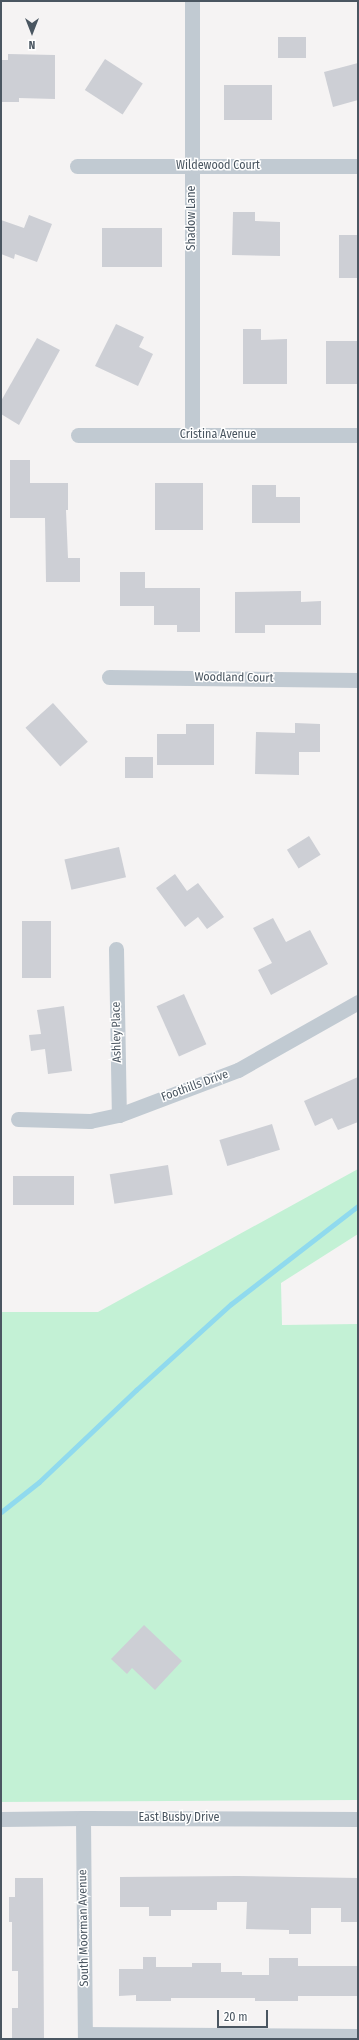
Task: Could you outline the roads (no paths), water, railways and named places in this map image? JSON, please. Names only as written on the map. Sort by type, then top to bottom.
[{"type":"street","name":"Shadow Lane","points":[[192,1],[192,435]]},
{"type":"street","name":"Wildewood Court","points":[[78,166],[358,166]]},
{"type":"street","name":"Cristina Avenue","points":[[78,435],[358,435]]},
{"type":"street","name":"Woodland Court","points":[[110,677],[358,680]]},
{"type":"street","name":"Ashley Place","points":[[116,949],[119,1115]]},
{"type":"street","name":"Foothills Drive","points":[[18,1119],[90,1121],[119,1115],[238,1070],[358,1002]]},
{"type":"street","name":"South Moorman Avenue","points":[[83,1818],[85,2036]]},
{"type":"street","name":"East Busby Drive","points":[[1,1819],[358,1819]]},
{"type":"street","points":[[85,2036],[358,2036]]},
{"type":"waterway","points":[[1,1512],[39,1482],[136,1390],[231,1304],[358,1206]]}]
